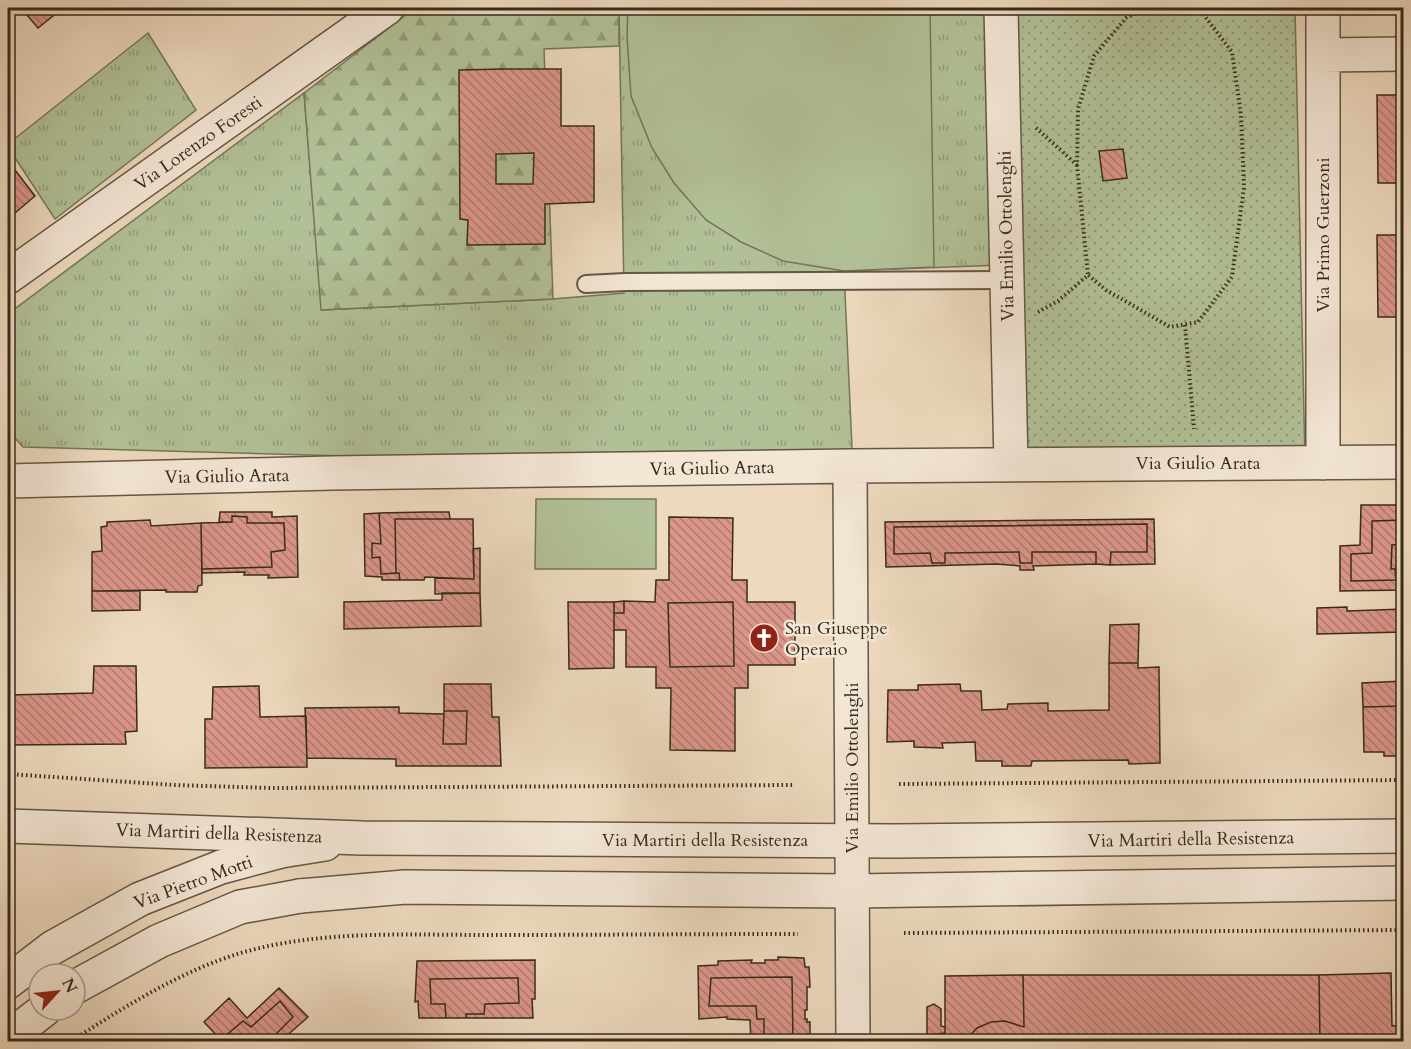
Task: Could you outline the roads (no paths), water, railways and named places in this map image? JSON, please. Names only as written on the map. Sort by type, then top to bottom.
[{"type":"street","name":"Via Lorenzo Foresti","points":[[8,277],[387,8]]},
{"type":"street","name":"Via Emilio Ottolenghi","points":[[1001,8],[1011,464]]},
{"type":"street","name":"Via Primo Guerzoni","points":[[1323,8],[1323,463]]},
{"type":"street","points":[[1323,55],[1404,54]]},
{"type":"street","name":"Via Giulio Arata","points":[[12,477],[1011,464],[1404,462]]},
{"type":"street","name":"Via Emilio Ottolenghi","points":[[850,466],[853,1041]]},
{"type":"street","name":"Via Martiri della Resistenza","points":[[8,826],[362,838],[852,841],[1404,836]]},
{"type":"street","name":"Via Pietro Motti","points":[[8,982],[52,948],[140,899],[221,867],[281,852],[362,838]]},
{"type":"street","points":[[87,980],[159,941],[240,907],[300,896],[405,887],[852,891],[1404,883]]},
{"type":"street","points":[[8,1038],[29,1022]]},
{"type":"lane","points":[[586,284],[1007,280]]},
{"type":"place","name":"San Giuseppe Operaio","points":[[764,638]]}]
